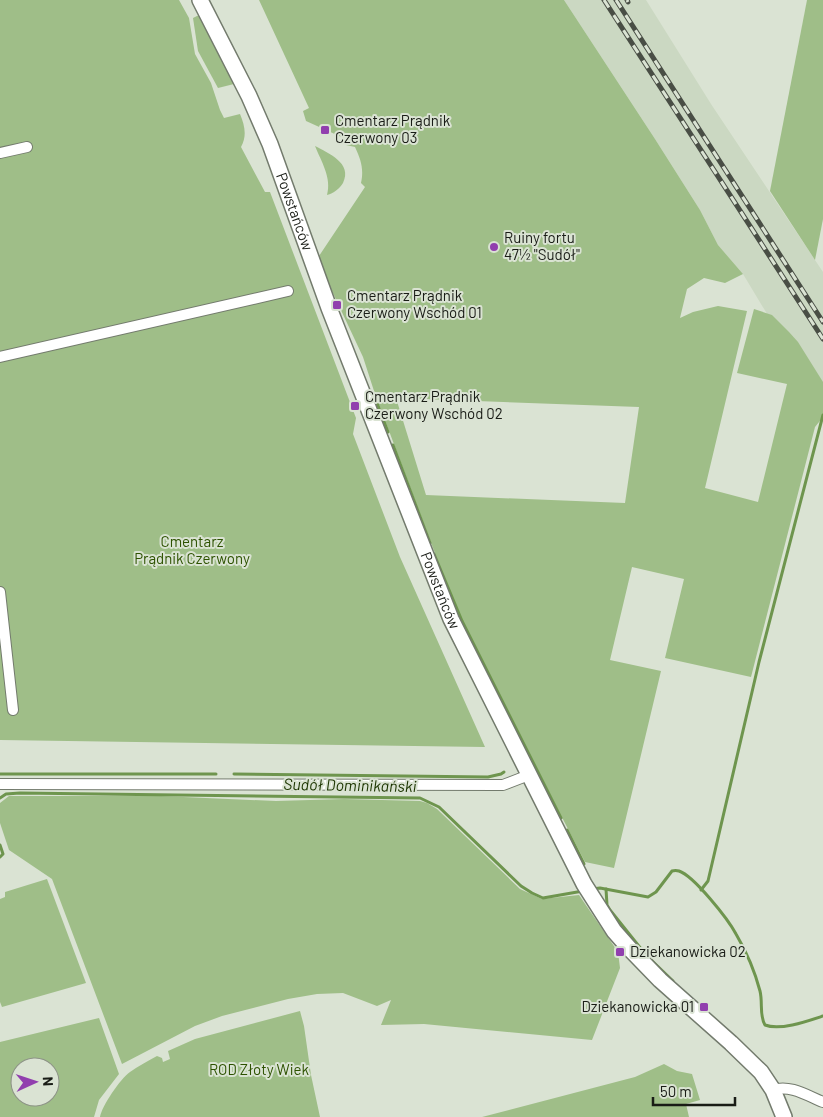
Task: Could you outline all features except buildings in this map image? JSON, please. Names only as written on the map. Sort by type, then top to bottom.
[{"type":"street","name":"Powstańców","points":[[200,0],[250,96],[270,144],[329,308],[451,620],[584,884],[614,931],[642,962],[754,1064],[774,1090],[784,1117]]},
{"type":"street","points":[[0,153],[27,147]]},
{"type":"street","points":[[0,357],[288,291]]},
{"type":"street","points":[[0,592],[13,710]]},
{"type":"street","points":[[0,784],[503,785],[529,775]]},
{"type":"street","points":[[774,1090],[788,1088],[823,1102]]},
{"type":"shaded area","points":[[564,0],[646,0],[711,104],[823,272],[823,407],[743,274],[718,245],[700,210]]},
{"type":"green space","name":"Cmentarz Prądnik Czerwony","points":[[0,0],[179,0],[189,18],[195,54],[211,83],[224,118],[240,114],[245,131],[241,147],[265,192],[270,192],[356,418],[353,434],[400,557],[485,747],[0,740]]},
{"type":"green space","points":[[259,0],[564,0],[700,210],[718,245],[743,274],[725,283],[704,278],[687,289],[680,318],[693,312],[718,306],[747,311],[705,488],[758,502],[787,384],[737,373],[754,309],[772,315],[789,332],[798,342],[823,382],[823,417],[815,427],[751,677],[665,658],[684,579],[632,567],[610,660],[661,671],[614,868],[585,862],[459,617],[363,357],[317,259],[365,187],[361,183],[361,165],[355,147],[346,145],[348,140],[306,121],[303,111],[309,108]],"holes":[[[396,398],[639,407],[625,503],[426,495]]]},
{"type":"green space","points":[[807,0],[823,0],[823,219],[815,260],[770,191]]},
{"type":"green space","points":[[199,15],[234,84],[218,88],[198,51],[193,18]]},
{"type":"green space","points":[[315,146],[338,160],[345,170],[343,183],[327,195],[327,176]]},
{"type":"green space","points":[[9,796],[161,796],[276,801],[344,799],[420,801],[437,809],[520,889],[542,899],[579,895],[618,952],[620,968],[592,1040],[424,1024],[381,1025],[391,1000],[377,1006],[343,993],[317,994],[288,999],[222,1016],[195,1026],[122,1064],[52,879],[9,850],[0,823],[0,803]]},
{"type":"green space","points":[[47,879],[86,983],[2,1007],[0,1002],[0,899],[5,897],[5,892]]},
{"type":"green space","name":"ROD Złoty Wiek","points":[[300,1011],[320,1117],[100,1117],[108,1100],[126,1075],[157,1056],[162,1058],[163,1062],[170,1059],[168,1051],[195,1039]]},
{"type":"green space","points":[[99,1018],[119,1074],[99,1100],[94,1117],[0,1117],[0,1042]]},
{"type":"green space","points":[[664,1064],[677,1071],[692,1074],[700,1100],[686,1104],[689,1117],[482,1117],[635,1077]]},
{"type":"waterway","points":[[374,395],[388,432]]},
{"type":"waterway","points":[[701,890],[708,881],[759,662],[823,415]]},
{"type":"waterway","points":[[393,445],[430,543]]},
{"type":"waterway","points":[[434,554],[462,621],[561,818]]},
{"type":"waterway","points":[[234,774],[488,777],[504,772]]},
{"type":"waterway","points":[[0,774],[216,774]]},
{"type":"waterway","name":"Sudół Dominikański","points":[[0,798],[6,794],[20,793],[420,798],[439,807],[521,886],[532,893],[543,898],[583,891]]},
{"type":"waterway","points":[[567,830],[584,864]]},
{"type":"waterway","name":"Sudół Dominikański","points":[[0,845],[3,854],[0,857]]},
{"type":"waterway","name":"Sudół Dominikański","points":[[592,889],[600,888],[648,897],[656,892],[672,871],[678,871],[702,889],[732,927],[740,941],[758,984],[761,995],[762,1017],[765,1025],[771,1027],[786,1026],[823,1016]]},
{"type":"waterway","points":[[606,889],[607,905],[610,910],[646,955],[673,981]]},
{"type":"railway","points":[[604,0],[823,339]]},
{"type":"railway","points":[[616,0],[823,322]]},
{"type":"place","name":"Cmentarz Prądnik Czerwony 03","points":[[325,130]]},
{"type":"place","name":"Ruiny fortu 47½ \"Sudół\"","points":[[494,247]]},
{"type":"place","name":"Cmentarz Prądnik Czerwony Wschód 01","points":[[337,305]]},
{"type":"place","name":"Cmentarz Prądnik Czerwony Wschód 02","points":[[355,406]]},
{"type":"place","name":"Dziekanowicka 02","points":[[620,952]]},
{"type":"place","name":"Dziekanowicka 01","points":[[704,1007]]}]
